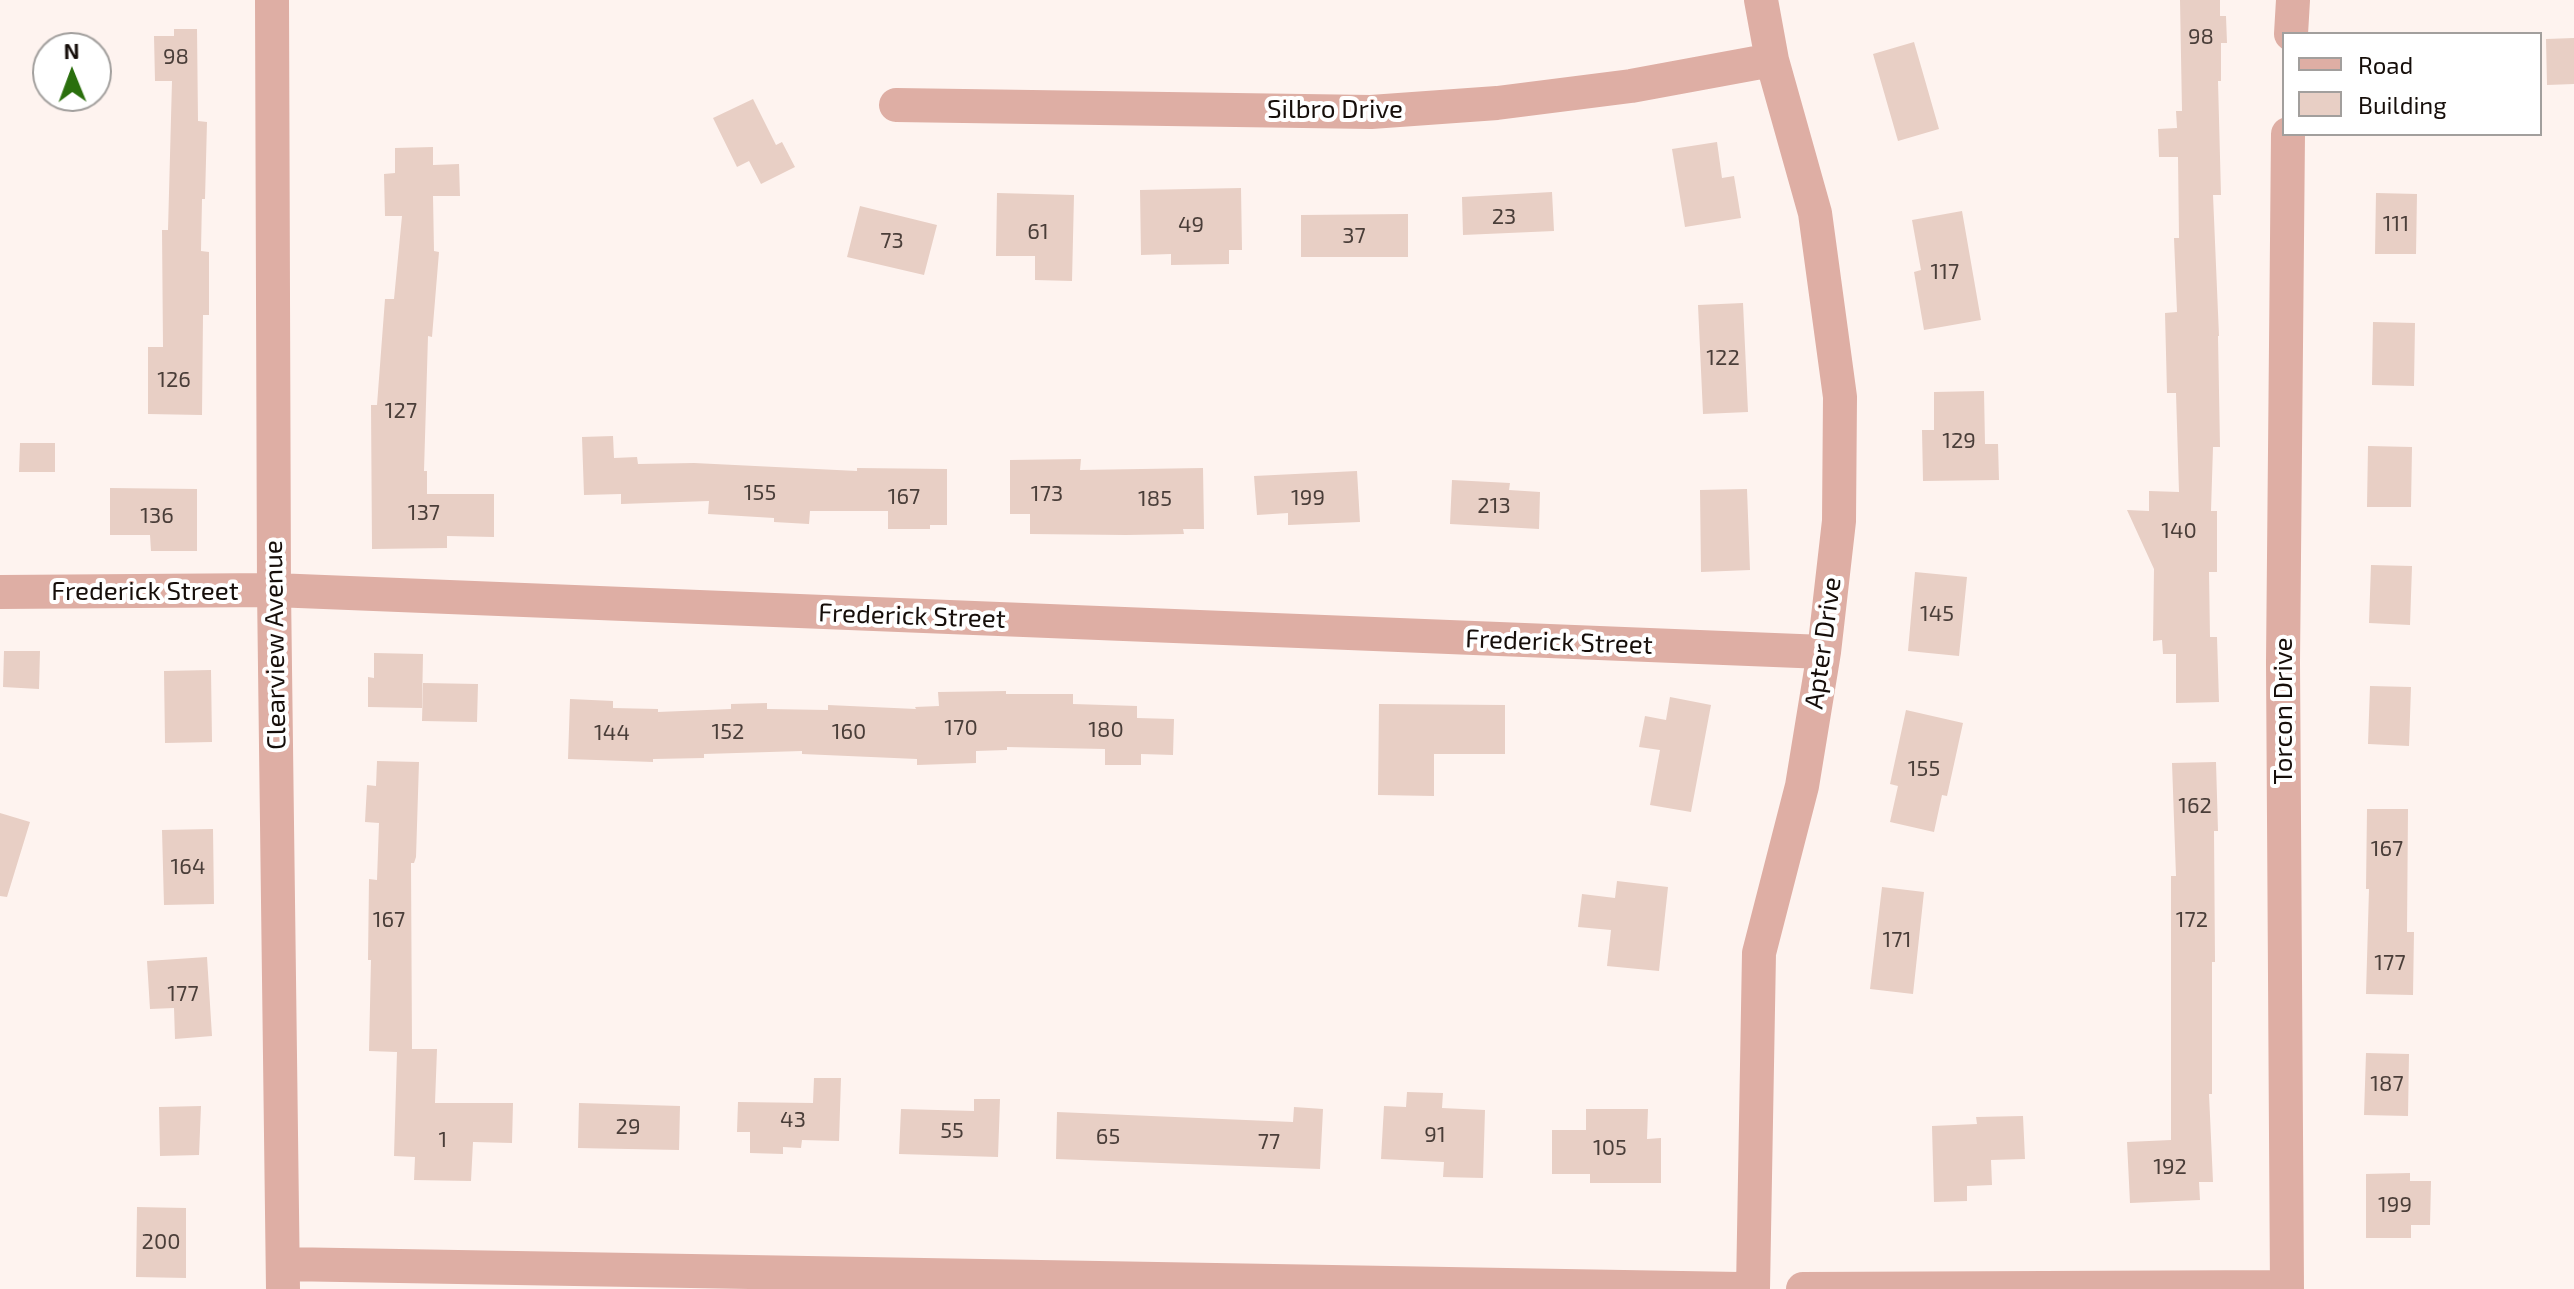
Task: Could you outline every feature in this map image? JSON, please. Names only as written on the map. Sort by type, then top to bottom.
[{"type":"street","name":"Clearview Avenue","points":[[272,0],[274,590],[283,1276]]},
{"type":"street","name":"Apter Drive","points":[[1753,1289],[1759,953],[1802,786],[1824,652],[1839,521],[1840,397],[1815,213],[1772,60],[1761,0]]},
{"type":"street","points":[[2291,32],[2293,0]]},
{"type":"street","name":"Silbro Drive","points":[[896,105],[1371,112],[1497,103],[1616,88],[1772,60]]},
{"type":"street","name":"Torcon Drive","points":[[2287,1288],[2283,646],[2288,136]]},
{"type":"street","name":"Frederick Street","points":[[0,592],[274,590],[1824,652]]},
{"type":"street","points":[[283,1276],[1740,1289]]},
{"type":"street","points":[[1803,1289],[2287,1288]]},
{"type":"building","points":[[2180,0],[2220,0],[2220,16],[2226,16],[2227,43],[2221,43],[2221,81],[2218,81],[2221,195],[2213,195],[2220,447],[2213,447],[2211,511],[2217,511],[2217,572],[2209,572],[2210,637],[2217,637],[2219,702],[2176,703],[2176,654],[2163,654],[2162,640],[2153,641],[2154,569],[2127,510],[2149,511],[2149,491],[2179,492],[2176,393],[2167,393],[2165,313],[2177,312],[2174,238],[2179,238],[2178,157],[2159,157],[2158,129],[2177,128],[2176,111],[2182,111]]},
{"type":"building","points":[[174,29],[197,29],[198,121],[207,122],[201,251],[209,252],[209,315],[203,315],[202,415],[148,414],[148,347],[163,347],[162,230],[168,230],[172,81],[155,81],[154,36],[174,36]]},
{"type":"building","points":[[2574,38],[2574,84],[2547,85],[2546,39]]},
{"type":"building","points":[[1914,42],[1939,129],[1898,141],[1873,54]]},
{"type":"building","points":[[753,99],[776,145],[782,142],[795,167],[761,184],[749,161],[737,167],[713,118]]},
{"type":"building","points":[[1717,142],[1722,178],[1734,176],[1741,218],[1685,227],[1672,149]]},
{"type":"building","points":[[433,147],[433,165],[459,164],[460,196],[433,196],[434,251],[439,252],[432,337],[428,336],[424,471],[427,471],[427,494],[494,494],[494,537],[447,536],[447,548],[372,549],[371,405],[377,405],[385,299],[394,299],[402,216],[385,216],[384,174],[395,173],[395,148]]},
{"type":"building","points":[[1241,188],[1242,250],[1229,250],[1229,264],[1171,265],[1171,254],[1141,255],[1140,190]]},
{"type":"building","points":[[1552,192],[1554,231],[1463,235],[1462,197]]},
{"type":"building","points":[[997,193],[1074,195],[1072,281],[1035,280],[1035,256],[996,256]]},
{"type":"building","points":[[2376,193],[2417,194],[2416,254],[2375,254]]},
{"type":"building","points":[[860,206],[937,225],[924,275],[847,257]]},
{"type":"building","points":[[1962,211],[1981,320],[1924,330],[1914,272],[1921,270],[1912,220]]},
{"type":"building","points":[[1408,214],[1408,257],[1301,257],[1301,215]]},
{"type":"building","points":[[1743,303],[1748,412],[1703,414],[1698,305]]},
{"type":"building","points":[[2373,322],[2415,323],[2414,386],[2372,385]]},
{"type":"building","points":[[1984,391],[1985,444],[1998,444],[1999,480],[1923,481],[1922,430],[1934,430],[1934,392]]},
{"type":"building","points":[[613,436],[614,458],[637,457],[638,464],[694,463],[857,471],[857,468],[947,469],[947,525],[930,525],[930,529],[888,529],[888,511],[810,511],[809,524],[774,522],[774,518],[708,514],[709,501],[621,504],[621,494],[584,495],[582,437]]},
{"type":"building","points":[[20,443],[55,443],[55,472],[19,472]]},
{"type":"building","points":[[2368,446],[2412,447],[2411,507],[2367,507]]},
{"type":"building","points":[[1081,459],[1080,470],[1203,468],[1204,529],[1183,529],[1184,534],[1030,534],[1030,514],[1010,514],[1010,460]]},
{"type":"building","points":[[1357,471],[1360,522],[1288,525],[1288,513],[1257,515],[1254,476]]},
{"type":"building","points":[[1452,480],[1510,483],[1509,490],[1540,492],[1539,529],[1450,524]]},
{"type":"building","points":[[110,488],[197,489],[197,551],[151,551],[150,535],[110,535]]},
{"type":"building","points":[[1747,489],[1750,570],[1701,572],[1700,490]]},
{"type":"building","points":[[2371,565],[2412,566],[2410,625],[2369,623]]},
{"type":"building","points":[[1915,572],[1967,577],[1959,656],[1908,651]]},
{"type":"building","points":[[4,651],[40,651],[39,689],[3,687]]},
{"type":"building","points":[[374,653],[423,654],[422,708],[368,707],[368,677],[374,678]]},
{"type":"building","points":[[211,670],[212,742],[165,743],[164,671]]},
{"type":"building","points":[[423,683],[478,684],[477,722],[422,721]]},
{"type":"building","points":[[2370,686],[2411,687],[2409,746],[2368,744]]},
{"type":"building","points":[[1006,691],[1006,694],[1073,694],[1073,704],[1137,706],[1137,718],[1174,719],[1173,755],[1141,754],[1141,765],[1105,765],[1105,749],[1007,747],[1007,750],[976,751],[976,763],[917,765],[917,759],[802,754],[802,751],[704,754],[704,758],[653,759],[653,762],[568,759],[570,699],[613,701],[613,708],[658,709],[658,712],[731,709],[731,704],[767,703],[767,709],[828,710],[828,705],[916,709],[939,706],[938,692]]},
{"type":"building","points":[[1670,697],[1711,705],[1691,812],[1650,805],[1660,750],[1639,747],[1645,716],[1666,720]]},
{"type":"building","points":[[1379,704],[1505,705],[1505,754],[1434,754],[1434,796],[1378,795]]},
{"type":"building","points":[[1906,710],[1963,723],[1947,796],[1942,795],[1934,832],[1890,822],[1898,786],[1890,784]]},
{"type":"building","points":[[377,761],[419,762],[416,857],[411,863],[412,1049],[437,1049],[435,1103],[513,1103],[512,1143],[473,1142],[471,1181],[414,1180],[415,1157],[394,1156],[397,1052],[369,1051],[369,879],[377,880],[379,823],[365,822],[367,785],[376,786]]},
{"type":"building","points":[[2216,762],[2218,831],[2214,831],[2215,962],[2212,962],[2212,1094],[2209,1094],[2213,1182],[2199,1182],[2200,1200],[2130,1203],[2127,1142],[2171,1140],[2171,876],[2176,876],[2172,763]]},
{"type":"building","points":[[2367,809],[2408,809],[2407,932],[2414,932],[2413,995],[2366,994],[2369,889],[2366,889]]},
{"type":"building","points":[[0,813],[30,822],[7,897],[0,896]]},
{"type":"building","points":[[213,829],[214,904],[164,905],[162,830]]},
{"type":"building","points":[[1617,881],[1668,887],[1659,971],[1607,966],[1611,930],[1578,927],[1582,894],[1615,898]]},
{"type":"building","points":[[1882,887],[1924,892],[1913,994],[1870,989]]},
{"type":"building","points":[[207,957],[212,1036],[175,1039],[174,1008],[150,1009],[147,961]]},
{"type":"building","points":[[2366,1053],[2409,1054],[2408,1116],[2364,1115]]},
{"type":"building","points":[[814,1078],[841,1078],[839,1141],[802,1140],[801,1148],[783,1147],[783,1154],[750,1153],[750,1132],[737,1132],[738,1102],[813,1103]]},
{"type":"building","points":[[1407,1092],[1443,1093],[1442,1108],[1485,1110],[1483,1178],[1443,1177],[1444,1162],[1381,1159],[1384,1106],[1406,1107]]},
{"type":"building","points":[[974,1099],[1000,1099],[998,1157],[899,1154],[901,1109],[974,1111]]},
{"type":"building","points":[[579,1103],[680,1106],[679,1150],[578,1148]]},
{"type":"building","points":[[201,1106],[199,1155],[160,1156],[159,1107]]},
{"type":"building","points":[[1294,1107],[1323,1109],[1320,1169],[1056,1159],[1057,1112],[1293,1122]]},
{"type":"building","points":[[1586,1109],[1648,1109],[1647,1139],[1661,1138],[1661,1183],[1590,1183],[1590,1174],[1552,1174],[1552,1130],[1586,1130]]},
{"type":"building","points":[[2023,1116],[2025,1159],[1991,1160],[1992,1185],[1967,1186],[1967,1201],[1934,1202],[1932,1126],[1977,1124],[1976,1117]]},
{"type":"building","points":[[2410,1173],[2410,1181],[2431,1181],[2430,1225],[2411,1225],[2411,1238],[2366,1238],[2366,1174]]},
{"type":"building","points":[[137,1207],[186,1208],[186,1278],[136,1277]]}]
